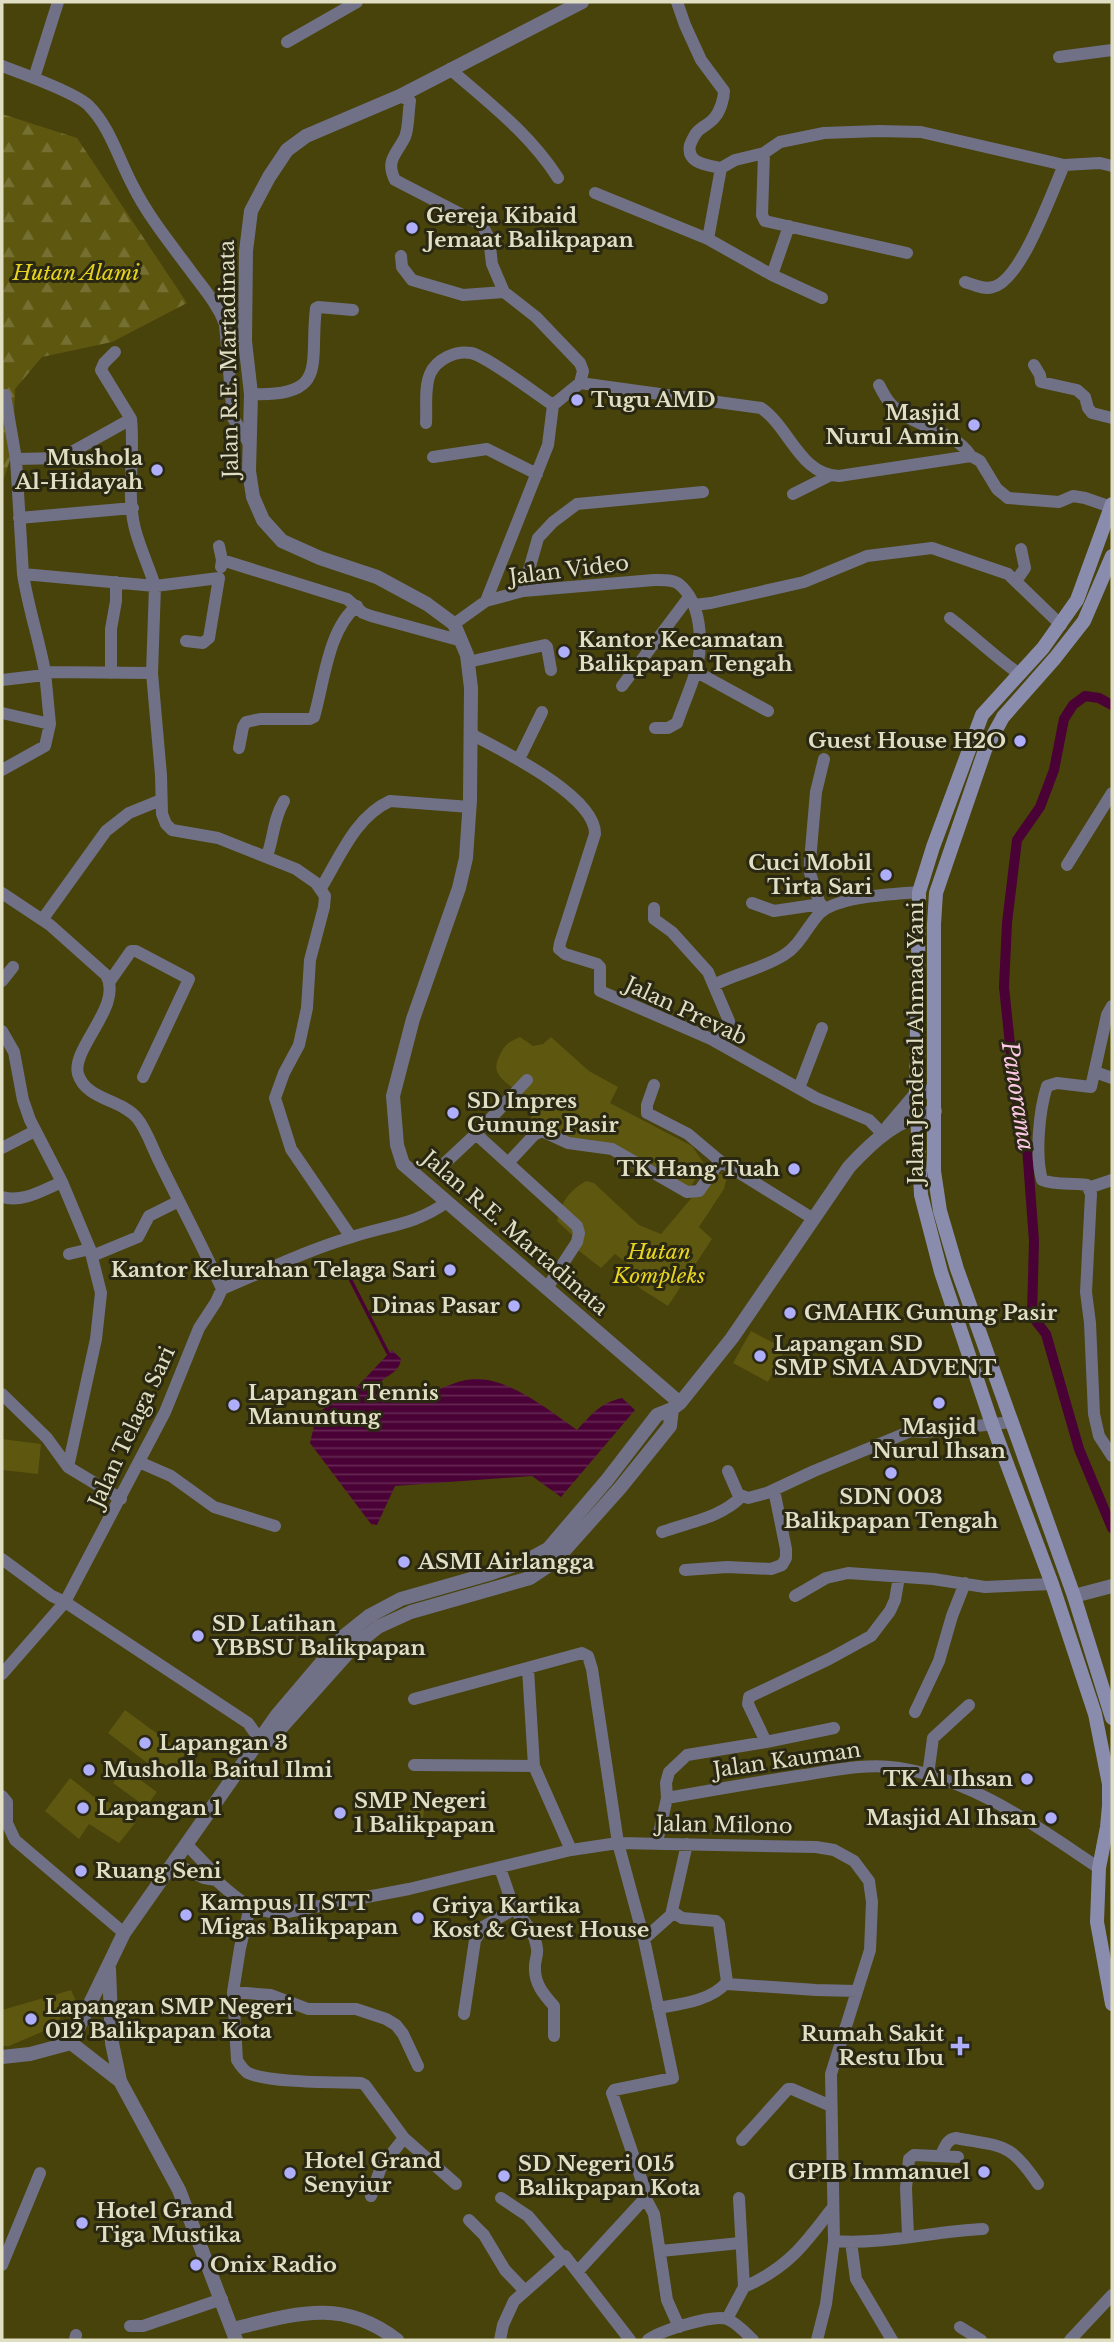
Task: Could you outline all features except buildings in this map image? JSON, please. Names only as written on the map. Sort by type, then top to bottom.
[{"type":"main road","name":"Jalan Jenderal Ahmad Yani","points":[[1111,505],[1077,600],[1043,648],[982,715],[919,892],[916,1094],[921,1195],[941,1272],[992,1424],[1052,1584],[1095,1714],[1109,1784],[1107,1827],[1099,1868],[1097,1922],[1112,2004]]},
{"type":"main road","name":"Jalan Jenderal Ahmad Yani","points":[[1112,556],[1084,621],[1003,716],[985,750],[941,875],[936,893],[934,924],[934,1171],[940,1211],[957,1269],[1074,1596],[1112,1718]]},
{"type":"street","points":[[34,78],[58,2]]},
{"type":"street","points":[[287,42],[357,2]]},
{"type":"street","name":"Jalan R.E. Martadinata","points":[[582,2],[401,96],[306,136],[287,150],[251,211],[246,251],[246,341],[251,394],[249,471],[253,496],[263,520],[282,541],[320,558],[377,577],[427,604],[454,624],[468,662],[471,734],[466,858],[459,888],[413,1019],[393,1096],[397,1145],[403,1164],[547,1288],[676,1406]]},
{"type":"street","points":[[677,2],[701,60],[718,81],[724,96],[715,117],[695,134],[691,142],[690,154],[702,164],[721,168],[734,160],[764,153],[780,142],[824,133],[921,132],[1064,165],[1100,163],[1112,166]]},
{"type":"street","points":[[1059,58],[1112,50]]},
{"type":"street","points":[[2,66],[82,100],[91,108],[109,136],[134,188],[167,240],[220,309],[225,324],[233,418],[250,445]]},
{"type":"street","points":[[450,69],[523,132],[558,178]]},
{"type":"street","points":[[401,96],[410,102],[406,135],[391,162],[390,171],[395,180],[482,225],[489,238],[492,264],[504,292],[536,317],[580,363],[583,371],[580,383],[553,405],[548,444],[486,601]]},
{"type":"street","points":[[764,153],[765,221],[907,253]]},
{"type":"street","points":[[965,282],[979,287],[993,287],[1014,271],[1024,256],[1064,165]]},
{"type":"street","points":[[708,239],[721,168]]},
{"type":"street","points":[[595,193],[708,239],[772,275],[822,298]]},
{"type":"street","points":[[772,275],[789,226]]},
{"type":"street","points":[[401,256],[402,267],[412,279],[463,295],[504,292]]},
{"type":"street","points":[[251,394],[274,395],[293,390],[305,383],[314,368],[316,309],[353,310]]},
{"type":"street","points":[[115,352],[101,370],[131,419],[135,527],[155,586],[152,673],[162,814],[172,830],[218,838],[296,869],[321,888],[325,896],[310,960],[307,1007],[299,1045],[284,1073],[275,1098],[291,1149],[351,1237]]},
{"type":"street","points":[[426,423],[431,372],[441,361],[464,353],[481,357],[553,405]]},
{"type":"street","points":[[1034,365],[1040,375],[1040,381],[1077,390],[1085,397],[1090,411],[1112,418]]},
{"type":"street","points":[[580,383],[761,408],[783,429],[808,464],[828,476],[971,456]]},
{"type":"street","points":[[879,385],[888,402],[898,410],[962,445],[971,456],[980,461],[998,489],[1008,498],[1059,502],[1073,496],[1111,505]]},
{"type":"street","points":[[2,770],[45,746],[50,724],[45,673],[23,574],[16,459],[5,396]]},
{"type":"street","points":[[16,459],[61,458],[131,419]]},
{"type":"street","points":[[433,457],[487,449],[537,474]]},
{"type":"street","points":[[793,494],[828,476]]},
{"type":"street","points":[[523,591],[538,538],[553,522],[577,504],[703,492]]},
{"type":"street","points":[[19,517],[133,508]]},
{"type":"street","points":[[186,641],[203,643],[209,638],[222,560],[219,546]]},
{"type":"street","points":[[691,601],[711,603],[804,582],[867,556],[930,548],[1005,572],[1061,625]]},
{"type":"street","points":[[1016,581],[1025,568],[1021,549]]},
{"type":"street","points":[[222,560],[347,599],[363,613],[371,616],[462,641]]},
{"type":"street","points":[[23,574],[155,586],[219,578]]},
{"type":"street","name":"Jalan Video","points":[[454,624],[486,601],[523,591],[654,580],[680,584],[691,601]]},
{"type":"street","points":[[111,673],[111,629],[116,582]]},
{"type":"street","points":[[655,728],[668,728],[677,723],[695,671],[699,632],[691,601]]},
{"type":"street","points":[[622,686],[691,601]]},
{"type":"street","points":[[239,748],[246,722],[314,717],[323,676],[337,636],[347,614],[357,606]]},
{"type":"street","points":[[950,618],[979,640],[988,652],[1018,673]]},
{"type":"street","points":[[468,662],[545,645],[551,670]]},
{"type":"street","points":[[695,671],[768,711]]},
{"type":"street","points":[[2,680],[45,673],[152,673]]},
{"type":"street","points":[[519,759],[542,712]]},
{"type":"street","points":[[2,713],[50,724]]},
{"type":"street","name":"Jalan Prevab","points":[[471,734],[519,759],[563,789],[583,809],[595,827],[559,949],[565,954],[597,964],[600,967],[598,988],[603,993],[711,1039],[799,1088],[870,1120],[883,1134]]},
{"type":"street","points":[[821,907],[810,873],[810,860],[816,793],[824,759]]},
{"type":"street","points":[[1068,865],[1112,793]]},
{"type":"street","points":[[42,920],[106,831],[129,813],[161,800]]},
{"type":"street","points":[[321,888],[355,831],[371,812],[390,801],[470,807]]},
{"type":"street","points":[[267,856],[274,834],[274,819],[284,802]]},
{"type":"street","points":[[752,903],[774,911],[821,907],[919,892]]},
{"type":"street","points":[[2,893],[77,948],[110,981]]},
{"type":"street","points":[[714,985],[759,969],[784,955],[800,940],[821,907]]},
{"type":"street","points":[[654,908],[654,919],[672,932],[704,967],[714,985],[729,1026],[711,1039]]},
{"type":"street","points":[[143,1077],[189,979],[136,951],[131,951],[110,981],[110,994],[79,1059],[79,1075],[91,1091],[138,1119],[222,1289],[283,1262],[351,1237],[429,1215],[447,1202]]},
{"type":"street","points":[[2,981],[13,967]]},
{"type":"street","points":[[1112,1006],[1107,1015],[1091,1087],[1057,1083],[1046,1086],[1042,1102],[1039,1168],[1042,1180],[1058,1185],[1087,1185],[1091,1194],[1086,1292],[1094,1414],[1099,1436],[1112,1455]]},
{"type":"street","points":[[799,1088],[822,1028]]},
{"type":"street","points":[[2,1031],[14,1052],[23,1100],[35,1131],[62,1182],[91,1253],[101,1293],[96,1339],[68,1467]]},
{"type":"street","points":[[1095,1072],[1112,1078]]},
{"type":"street","points":[[446,1163],[527,1080]]},
{"type":"street","points":[[654,1085],[647,1113],[688,1134],[720,1161],[813,1218]]},
{"type":"street","points":[[397,2340],[372,2324],[349,2315],[320,2311],[301,2313],[235,2335],[179,2190],[120,2081],[112,2043],[110,1966],[113,1955],[124,1933],[271,1739],[355,1645],[378,1627],[411,1612],[530,1577],[554,1562],[620,1488],[670,1426],[676,1406],[732,1338],[849,1167],[883,1134],[916,1094],[934,1090]]},
{"type":"street","points":[[883,1134],[917,1114],[934,1111]]},
{"type":"street","points":[[2,1148],[35,1131]]},
{"type":"street","points":[[508,1163],[541,1131],[568,1143],[612,1149],[687,1192],[699,1191],[720,1161]]},
{"type":"street","points":[[476,1134],[574,1223],[578,1230],[577,1242],[547,1288]]},
{"type":"street","points":[[1088,1188],[1112,1180]]},
{"type":"street","points":[[2,1197],[25,1198],[62,1182]]},
{"type":"street","points":[[69,1254],[91,1253],[138,1237],[149,1216],[179,1201]]},
{"type":"street","name":"Jalan Telaga Sari","points":[[2,1674],[65,1602],[165,1412],[199,1328],[222,1289]]},
{"type":"street","points":[[2,1394],[47,1438],[68,1467],[121,1499]]},
{"type":"street","points":[[2,2057],[30,2054],[71,2043],[110,1966],[182,1856],[286,1703],[344,1636],[369,1616],[401,1599],[492,1573],[526,1561],[548,1549],[607,1480],[657,1415],[676,1406]]},
{"type":"street","points":[[662,1532],[713,1516],[729,1508],[741,1497],[774,1490],[912,1431],[925,1432],[1011,1422]]},
{"type":"street","points":[[139,1462],[171,1476],[214,1507],[275,1526]]},
{"type":"street","points":[[728,1471],[741,1497]]},
{"type":"street","points":[[685,1570],[727,1567],[771,1569],[782,1565],[786,1558],[786,1549],[774,1490]]},
{"type":"street","points":[[2,1559],[52,1596],[248,1723],[260,1740]]},
{"type":"street","points":[[795,1596],[826,1578],[848,1573],[933,1578],[985,1587],[1052,1584]]},
{"type":"street","points":[[765,1742],[748,1704],[749,1697],[872,1636],[890,1611],[899,1577]]},
{"type":"street","points":[[915,1712],[939,1661],[965,1583]]},
{"type":"street","points":[[1074,1596],[1112,1586]]},
{"type":"street","points":[[414,1699],[582,1653],[589,1658],[618,1843],[644,1939],[672,2080],[614,2091],[612,2094],[647,2193],[646,2199],[578,2271]]},
{"type":"street","points":[[527,1669],[534,1766],[571,1850]]},
{"type":"street","points":[[928,1775],[933,1738],[968,1705]]},
{"type":"street","points":[[248,1723],[270,1726]]},
{"type":"street","points":[[657,1842],[667,1798],[666,1783],[670,1772],[687,1755],[834,1728]]},
{"type":"street","points":[[414,1765],[534,1766]]},
{"type":"street","name":"Jalan Kauman","points":[[667,1798],[861,1766],[899,1768],[970,1790],[1010,1809],[1099,1868]]},
{"type":"street","points":[[2,1796],[7,1802],[7,1823],[15,1840],[124,1933]]},
{"type":"street","name":"Jalan Milono","points":[[216,1880],[250,1907],[265,1913],[282,1913],[409,1889],[571,1850],[618,1843],[816,1846],[834,1850],[854,1861],[869,1881],[872,1902],[870,1950],[831,2074],[834,2241],[826,2304],[817,2340]]},
{"type":"street","points":[[644,1939],[673,1912],[687,1844]]},
{"type":"street","points":[[182,1856],[204,1878],[216,1880]]},
{"type":"street","points":[[182,1856],[210,1870],[216,1880]]},
{"type":"street","points":[[500,1868],[514,1909],[530,1928],[535,1939],[538,1952],[535,1966],[538,1984],[555,2010],[554,2036]]},
{"type":"street","points":[[250,1907],[233,1992],[237,2060],[245,2072],[262,2077],[361,2083],[371,2090],[404,2138],[456,2184]]},
{"type":"street","points":[[464,2014],[475,1940],[483,1927],[514,1909]]},
{"type":"street","points":[[673,1912],[680,1917],[716,1921],[719,1924],[727,1984]]},
{"type":"street","points":[[658,2008],[696,2000],[727,1984],[857,1991]]},
{"type":"street","points":[[233,1992],[271,1996],[308,2009],[356,2009],[386,2019],[396,2025],[403,2034],[418,2066]]},
{"type":"street","points":[[71,2043],[120,2081]]},
{"type":"street","points":[[742,2140],[788,2089],[794,2089],[831,2106]]},
{"type":"street","points":[[371,2196],[381,2167],[404,2138]]},
{"type":"street","points":[[941,2155],[951,2139],[1007,2148],[1023,2161],[1038,2184]]},
{"type":"street","points":[[908,2236],[906,2188],[909,2159],[914,2155],[958,2157]]},
{"type":"street","points":[[2,2265],[40,2173]]},
{"type":"street","points":[[501,2198],[528,2216],[562,2256],[567,2257],[630,2340]]},
{"type":"street","points":[[727,2319],[744,2287],[739,2198]]},
{"type":"street","points":[[646,2199],[654,2214],[667,2300],[679,2327]]},
{"type":"street","points":[[744,2287],[773,2273],[799,2251],[833,2207]]},
{"type":"street","points":[[469,2220],[484,2235],[505,2270],[525,2291]]},
{"type":"street","points":[[834,2241],[851,2242],[950,2230],[983,2229]]},
{"type":"street","points":[[851,2242],[856,2279],[892,2340]]},
{"type":"street","points":[[661,2252],[740,2243]]},
{"type":"street","points":[[500,2340],[503,2325],[514,2301],[562,2256]]},
{"type":"street","points":[[1070,2340],[1112,2295]]},
{"type":"street","points":[[130,2326],[143,2326],[222,2299]]},
{"type":"street","points":[[648,2340],[656,2334],[679,2327],[727,2319],[753,2340]]},
{"type":"street","points":[[960,2327],[981,2340]]},
{"type":"green space","name":"Hutan Alami","points":[[2,114],[77,138],[187,303],[112,342],[42,357],[15,389],[13,451],[2,484]]},
{"type":"green space","name":"Hutan Kompleks","points":[[520,1037],[533,1046],[543,1044],[551,1037],[589,1071],[618,1087],[610,1103],[692,1146],[703,1162],[686,1194],[616,1156],[538,1130],[531,1118],[535,1108],[497,1072],[496,1064],[504,1048]]},
{"type":"green space","name":"Hutan Kompleks","points":[[710,1171],[727,1176],[724,1189],[699,1227],[712,1239],[668,1306],[641,1289],[622,1271],[628,1264],[615,1254],[601,1268],[574,1247],[574,1237],[557,1221],[567,1198],[586,1181],[594,1183],[639,1225],[661,1234]]},
{"type":"green space","name":"Lapangan SD SMP SMA ADVENT","points":[[751,1331],[785,1349],[768,1382],[733,1363]]},
{"type":"green space","points":[[2,1439],[41,1444],[38,1474],[2,1470]]},
{"type":"green space","name":"Lapangan 3","points":[[125,1710],[185,1754],[167,1778],[108,1733]]},
{"type":"green space","points":[[124,1768],[157,1792],[146,1807],[113,1783]]},
{"type":"green space","name":"Lapangan 1","points":[[70,1778],[103,1804],[106,1800],[136,1822],[119,1843],[89,1824],[79,1839],[45,1811]]},
{"type":"green space","points":[[410,1803],[424,1806],[423,1823],[407,1820]]},
{"type":"green space","name":"Lapangan SMP Negeri 012 Balikpapan Kota","points":[[71,1990],[76,2001],[51,2028],[9,2046],[2,2046],[2,2010]]},
{"type":"shaded area","points":[[392,1350],[401,1359],[400,1364],[378,1385],[386,1395],[404,1393],[410,1402],[459,1382],[480,1379],[510,1387],[524,1394],[577,1430],[596,1410],[614,1400],[622,1398],[635,1410],[561,1497],[532,1476],[395,1486],[377,1525],[371,1524],[310,1443],[317,1413],[353,1391]]},
{"type":"waterway","name":"Panorama","points":[[1112,705],[1099,698],[1085,696],[1073,705],[1064,719],[1054,770],[1040,807],[1017,840],[1007,923],[1004,987],[1015,1092],[1027,1147],[1034,1241],[1032,1316],[1046,1334],[1079,1449],[1112,1528]]},
{"type":"waterway","points":[[342,1263],[388,1353]]},
{"type":"place","name":"Gereja Kibaid Jemaat Balikpapan","points":[[412,228]]},
{"type":"place","name":"Tugu AMD","points":[[577,400]]},
{"type":"place","name":"Masjid Nurul Amin","points":[[974,425]]},
{"type":"place","name":"Mushola Al-Hidayah","points":[[157,470]]},
{"type":"place","name":"Kantor Kecamatan Balikpapan Tengah","points":[[564,652]]},
{"type":"place","name":"Guest House H2O","points":[[1020,741]]},
{"type":"place","name":"Cuci Mobil Tirta Sari","points":[[886,875]]},
{"type":"place","name":"SD Inpres Gunung Pasir","points":[[453,1113]]},
{"type":"place","name":"TK Hang Tuah","points":[[794,1169]]},
{"type":"place","name":"Kantor Kelurahan Telaga Sari","points":[[450,1270]]},
{"type":"place","name":"Dinas Pasar","points":[[514,1306]]},
{"type":"place","name":"GMAHK Gunung Pasir","points":[[790,1313]]},
{"type":"place","name":"Lapangan SD SMP SMA ADVENT","points":[[760,1356]]},
{"type":"place","name":"Masjid Nurul Ihsan","points":[[939,1403]]},
{"type":"place","name":"Lapangan Tennis Manuntung","points":[[234,1405]]},
{"type":"place","name":"SDN 003 Balikpapan Tengah","points":[[891,1473]]},
{"type":"place","name":"ASMI Airlangga","points":[[404,1562]]},
{"type":"place","name":"SD Latihan YBBSU Balikpapan","points":[[198,1636]]},
{"type":"place","name":"Lapangan 3","points":[[145,1743]]},
{"type":"place","name":"Musholla Baitul Ilmi","points":[[89,1770]]},
{"type":"place","name":"TK Al Ihsan","points":[[1027,1779]]},
{"type":"place","name":"Lapangan 1","points":[[83,1808]]},
{"type":"place","name":"SMP Negeri 1 Balikpapan","points":[[340,1813]]},
{"type":"place","name":"Masjid Al Ihsan","points":[[1051,1818]]},
{"type":"place","name":"Ruang Seni","points":[[81,1871]]},
{"type":"place","name":"Kampus II STT Migas Balikpapan","points":[[186,1915]]},
{"type":"place","name":"Griya Kartika Kost & Guest House","points":[[418,1918]]},
{"type":"place","name":"Lapangan SMP Negeri 012 Balikpapan Kota","points":[[31,2019]]},
{"type":"place","name":"Rumah Sakit Restu Ibu","points":[[960,2046]]},
{"type":"place","name":"GPIB Immanuel","points":[[984,2172]]},
{"type":"place","name":"Hotel Grand Senyiur","points":[[290,2173]]},
{"type":"place","name":"SD Negeri 015 Balikpapan Kota","points":[[504,2176]]},
{"type":"place","name":"Hotel Grand Tiga Mustika","points":[[82,2223]]},
{"type":"place","name":"Onix Radio","points":[[196,2265]]}]
